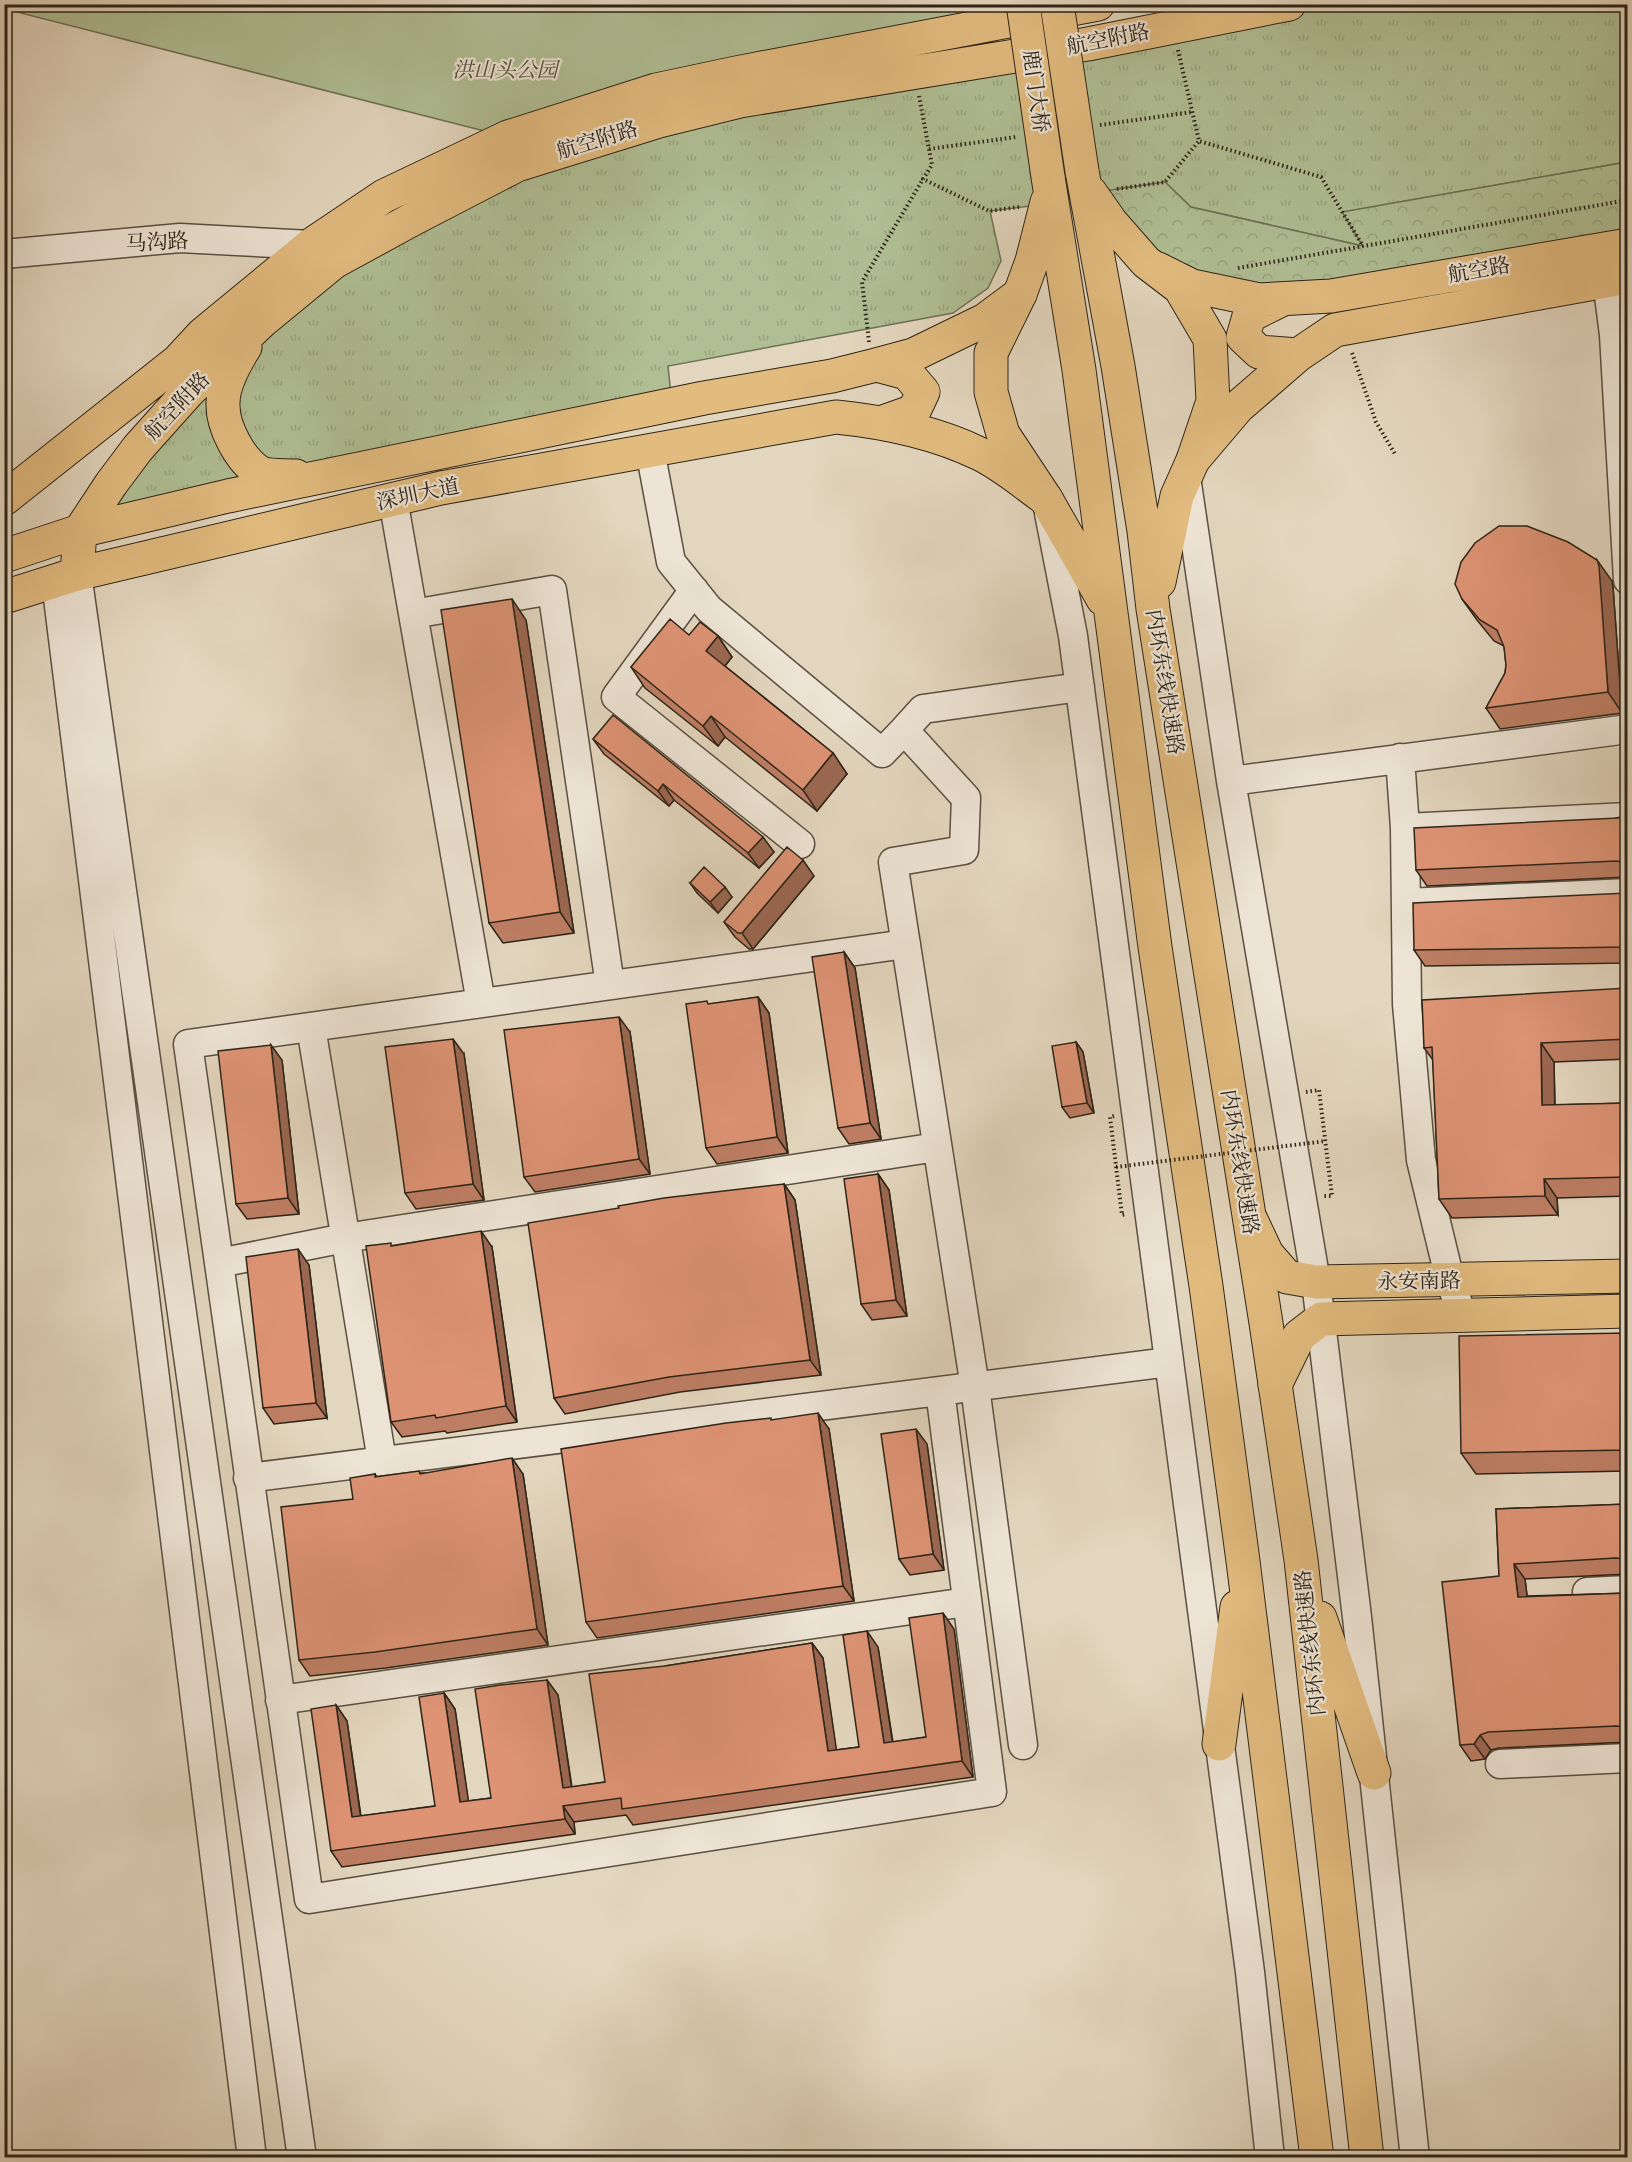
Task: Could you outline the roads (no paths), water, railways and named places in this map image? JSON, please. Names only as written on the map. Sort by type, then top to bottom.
[{"type":"main road","name":"鹿门大桥","points":[[1023,4],[1049,190]]},
{"type":"main road","name":"航空附路","points":[[69,535],[138,448],[189,391],[261,322],[334,262],[517,165],[659,121],[740,101],[1088,44],[1289,4]]},
{"type":"main road","name":"鹿门大桥","points":[[1079,5],[1086,182]]},
{"type":"main road","points":[[1079,5],[1088,44]]},
{"type":"main road","name":"航空附路","points":[[67,578],[69,535],[88,483],[178,361],[203,334],[311,245],[384,195],[508,137],[656,90],[995,14],[1079,5]]},
{"type":"main road","points":[[995,14],[1003,58]]},
{"type":"main road","points":[[1086,182],[1111,222],[1146,262],[1180,288],[1210,339],[1213,401],[1190,468],[1177,496],[1153,609]]},
{"type":"main road","name":"内环东线快速路","points":[[1086,182],[1143,519],[1153,609],[1275,1386],[1300,1560],[1367,2157]]},
{"type":"main road","points":[[1049,190],[1032,261],[1020,294],[991,353],[991,392],[1003,434],[1046,499],[1110,612]]},
{"type":"main road","name":"内环东线快速路","points":[[1049,190],[1079,370],[1155,946],[1206,1286],[1243,1561],[1317,2157]]},
{"type":"main road","name":"航空路","points":[[1146,262],[1192,286],[1259,300],[1331,296],[1628,245]]},
{"type":"main road","name":"航空路","points":[[1298,355],[1341,329],[1617,278]]},
{"type":"main road","name":"深圳大道","points":[[4,556],[69,535],[228,496],[704,398],[832,376],[875,365],[913,355],[985,320],[1020,294]]},
{"type":"main road","points":[[1285,298],[1249,316],[1243,337],[1259,352],[1298,355]]},
{"type":"main road","points":[[261,322],[232,367],[223,404],[227,429],[242,457],[261,473],[319,478]]},
{"type":"main road","points":[[1190,468],[1238,407],[1298,355]]},
{"type":"main road","name":"航空附路","points":[[4,500],[178,361]]},
{"type":"main road","points":[[875,365],[907,373],[923,392],[914,411],[883,422]]},
{"type":"main road","name":"深圳大道","points":[[4,597],[67,578],[441,488],[836,417],[883,422],[933,435],[982,455],[1046,499]]},
{"type":"main road","name":"永安南路","points":[[1248,1214],[1267,1254],[1287,1277],[1316,1282],[1628,1276]]},
{"type":"main road","name":"永安南路","points":[[1321,1318],[1628,1311]]},
{"type":"main road","points":[[1275,1386],[1299,1336],[1321,1318]]},
{"type":"main road","points":[[1300,1560],[1374,1773]]},
{"type":"main road","points":[[1219,1744],[1243,1561]]},
{"type":"street","name":"马沟路","points":[[4,254],[180,238],[311,245]]},
{"type":"street","points":[[1617,278],[1614,335],[1628,580]]},
{"type":"street","points":[[650,450],[671,562],[709,609],[882,753],[923,709],[1080,687]]},
{"type":"street","points":[[1190,468],[1231,782],[1321,1318],[1374,1773],[1415,2157]]},
{"type":"street","points":[[393,499],[481,1003]]},
{"type":"street","points":[[1046,499],[1073,636],[1080,687],[1250,1972],[1270,2157]]},
{"type":"street","points":[[67,578],[252,2157]]},
{"type":"street","points":[[67,578],[302,2157]]},
{"type":"street","points":[[413,614],[552,590],[610,986]]},
{"type":"street","points":[[694,590],[616,697],[800,844]]},
{"type":"street","points":[[1231,782],[1628,729]]},
{"type":"street","points":[[904,730],[966,798],[964,850],[893,862],[975,1387],[1023,1745]]},
{"type":"street","points":[[1400,759],[1405,828],[1406,903],[1419,1003],[1421,1160],[1450,1280],[1462,1315]]},
{"type":"street","points":[[1405,828],[1628,817]]},
{"type":"street","points":[[1406,903],[1628,893]]},
{"type":"street","points":[[906,944],[188,1044],[309,1899],[992,1792],[940,1391]]},
{"type":"street","points":[[311,1027],[382,1461]]},
{"type":"street","points":[[219,1263],[345,1238],[937,1147]]},
{"type":"street","points":[[248,1478],[1168,1362]]},
{"type":"street","points":[[1587,1592],[1628,1590]]},
{"type":"street","points":[[280,1700],[967,1602]]},
{"type":"street","points":[[1500,1764],[1628,1758]]},
{"type":"park label","name":"洪山头公园","points":[[505,70]]}]
